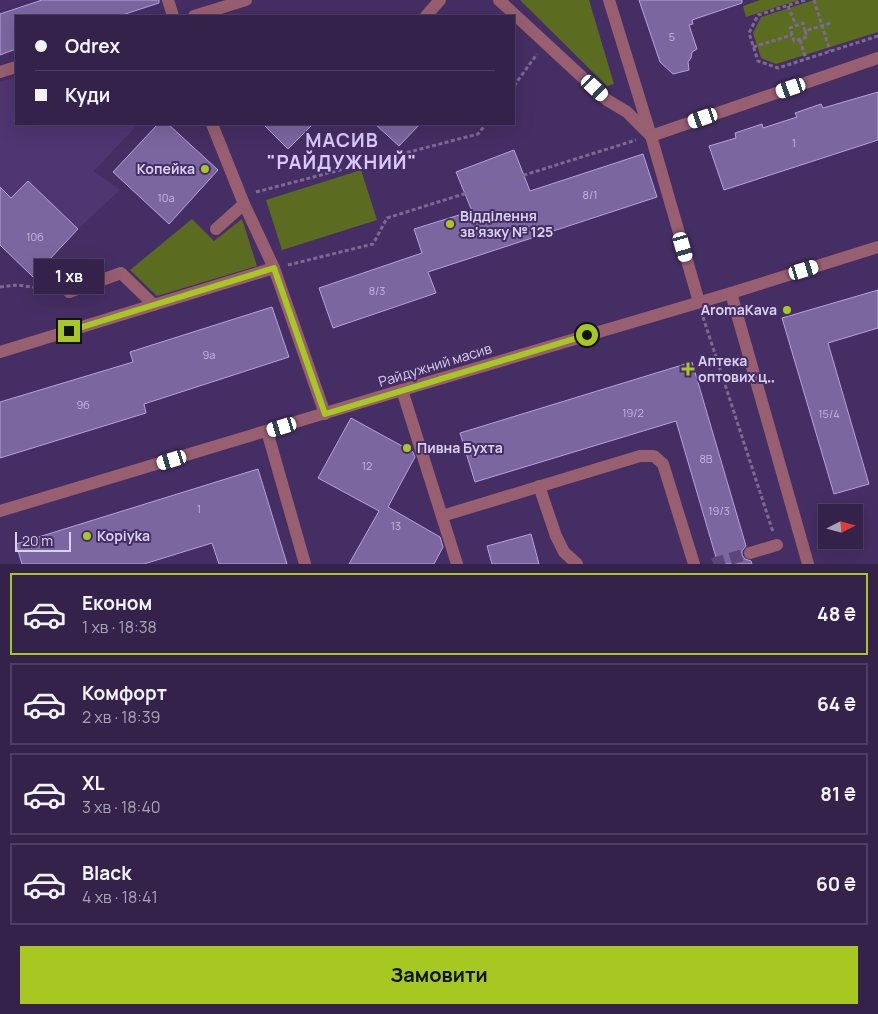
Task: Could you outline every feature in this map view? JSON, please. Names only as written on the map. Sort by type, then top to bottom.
[{"type":"street","points":[[168,0],[173,15]]},
{"type":"street","points":[[197,15],[246,0]]},
{"type":"street","points":[[427,15],[440,0]]},
{"type":"street","points":[[499,0],[607,100],[627,112],[651,136]]},
{"type":"street","points":[[610,0],[699,302]]},
{"type":"street","points":[[651,136],[878,58]]},
{"type":"street","points":[[0,72],[15,67]]},
{"type":"street","points":[[212,125],[242,200],[274,268],[325,414]]},
{"type":"street","points":[[216,229],[242,200]]},
{"type":"street","name":"Райдужний масив","points":[[0,511],[731,293],[878,247]]},
{"type":"street","points":[[0,352],[274,268]]},
{"type":"street","points":[[70,292],[121,273],[154,305]]},
{"type":"street","points":[[731,293],[808,564]]},
{"type":"street","points":[[402,390],[457,564]]},
{"type":"street","points":[[267,431],[305,564]]},
{"type":"street","points":[[442,516],[640,456],[654,456],[663,464],[694,564]]},
{"type":"street","points":[[539,486],[556,536],[564,552],[577,564]]},
{"type":"street","points":[[750,553],[777,545]]},
{"type":"path","points":[[805,0],[758,15],[749,33],[758,61],[778,68],[878,36]]},
{"type":"path","points":[[814,0],[830,51]]},
{"type":"path","points":[[788,6],[796,25]]},
{"type":"path","points":[[802,23],[805,31],[807,38],[794,41],[790,28],[802,23]]},
{"type":"path","points":[[805,31],[831,23]]},
{"type":"path","points":[[865,33],[868,39]]},
{"type":"path","points":[[753,47],[792,34]]},
{"type":"path","points":[[800,40],[806,59]]},
{"type":"path","points":[[515,85],[545,43]]},
{"type":"path","points":[[242,200],[478,134],[485,125]]},
{"type":"path","points":[[274,268],[374,244],[387,218],[651,136]]},
{"type":"path","points":[[0,287],[17,285],[70,292]]},
{"type":"path","points":[[699,302],[777,545]]},
{"type":"shaded area","points":[[15,77],[15,125],[137,125],[94,171],[120,190],[78,229],[28,181],[0,209],[0,82]]},
{"type":"green space","points":[[520,0],[589,0],[614,84],[607,86]]},
{"type":"green space","points":[[760,0],[799,0],[746,17],[743,6]]},
{"type":"green space","points":[[814,0],[878,0],[878,32],[776,64],[761,58],[753,33],[761,17]]},
{"type":"green space","points":[[361,170],[377,220],[282,250],[266,200]]},
{"type":"green space","points":[[192,219],[214,241],[242,219],[257,266],[157,296],[130,270]]},
{"type":"building","points":[[42,0],[159,0],[159,3],[122,15],[15,15],[15,49],[0,55],[0,14]]},
{"type":"building","points":[[639,0],[742,0],[742,3],[692,20],[693,24],[689,25],[697,49],[692,52],[688,62],[689,70],[673,74],[660,62]]},
{"type":"building","points":[[878,92],[878,140],[724,190],[709,146],[736,138],[735,133],[762,124],[763,128],[797,117],[795,113],[821,104],[823,108]]},
{"type":"building","points":[[157,125],[169,125],[218,170],[169,224],[113,172]]},
{"type":"building","points":[[264,125],[312,125],[288,149]]},
{"type":"building","points":[[376,125],[419,125],[399,146]]},
{"type":"building","points":[[514,150],[530,191],[643,154],[657,197],[428,272],[436,293],[333,328],[319,288],[422,253],[414,229],[472,211],[456,172]]},
{"type":"building","points":[[28,181],[78,229],[33,277],[0,245],[0,187],[11,198]]},
{"type":"building","points":[[878,290],[878,328],[828,343],[869,484],[834,494],[782,318]]},
{"type":"building","points":[[272,307],[289,357],[144,404],[146,413],[0,458],[0,402],[133,362],[130,352]]},
{"type":"building","points":[[692,362],[746,546],[742,551],[742,555],[745,559],[751,561],[752,564],[718,564],[676,421],[475,482],[460,433]]},
{"type":"building","points":[[351,418],[413,452],[415,457],[388,507],[440,537],[443,547],[434,564],[349,564],[379,511],[318,478]]},
{"type":"building","points":[[258,469],[287,564],[219,564],[212,543],[144,564],[22,564],[16,544]]},
{"type":"building","points":[[531,534],[539,564],[492,564],[487,546]]},
{"type":"tunnel","points":[[713,564],[750,553]]},
{"type":"place","name":"Копейка","points":[[205,169]]},
{"type":"place","name":"Відділення зв'язку № 125","points":[[450,224]]},
{"type":"place","name":"AromaKava","points":[[787,310]]},
{"type":"place","name":"Аптека оптових ц‥","points":[[688,369]]},
{"type":"place","name":"Пивна Бухта","points":[[407,448]]},
{"type":"place","name":"Kopiyka","points":[[87,536]]},
{"type":"district","name":"МАСИВ \"РАЙДУЖНИЙ\"","points":[[342,151]]},
{"type":"route","points":[[69,331],[274,268],[325,414],[587,335]]}]
